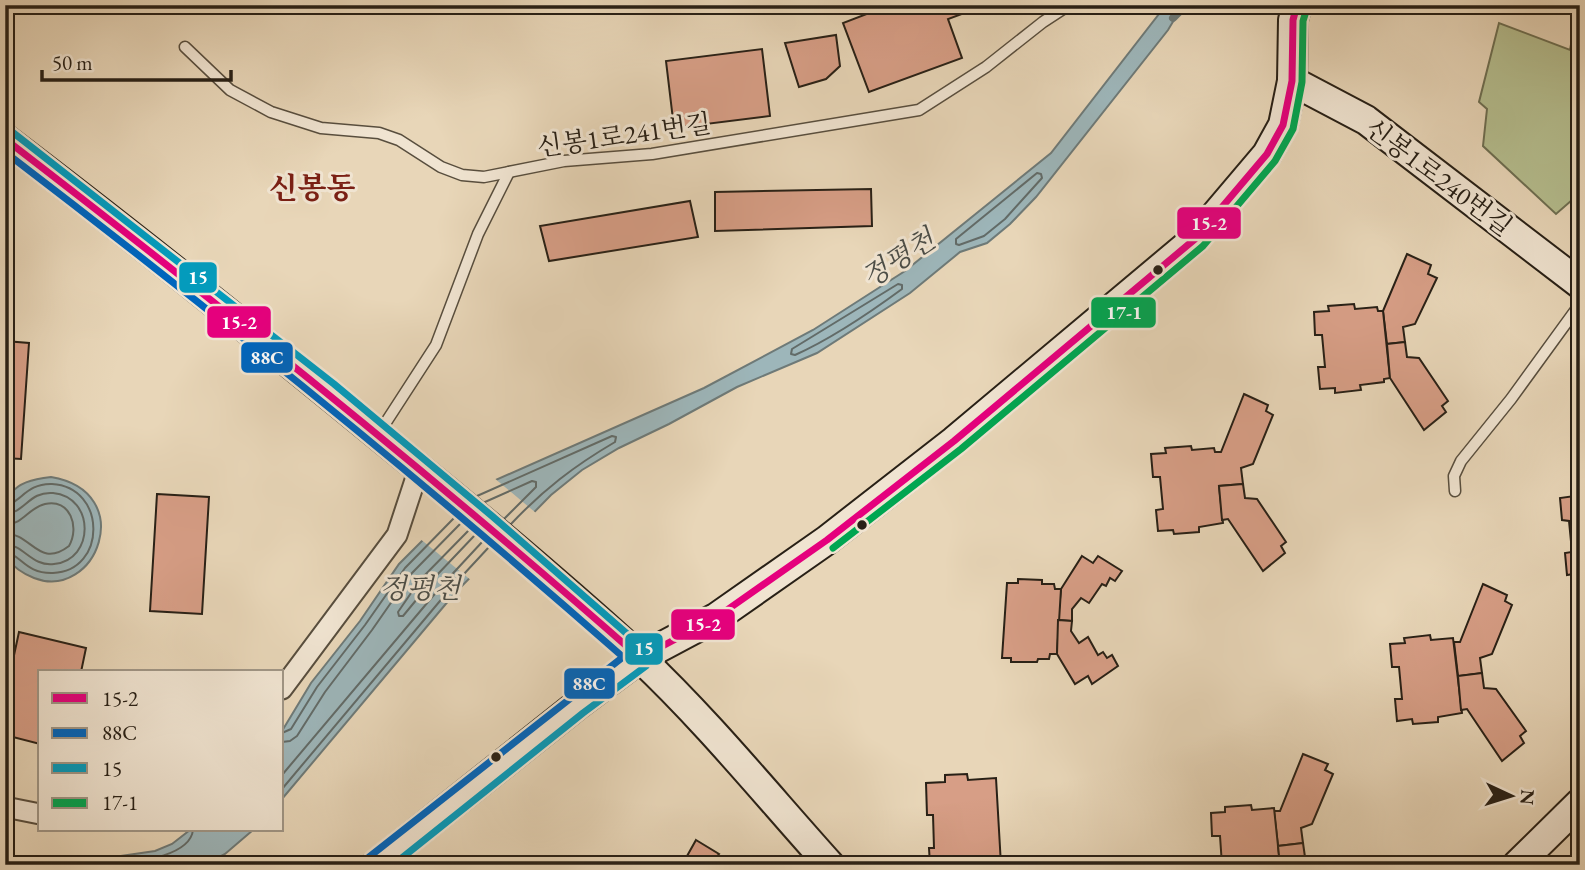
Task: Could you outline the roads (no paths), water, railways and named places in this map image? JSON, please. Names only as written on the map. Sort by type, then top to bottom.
[{"type":"street","points":[[376,865],[640,658],[717,617],[827,540],[954,441],[1195,239],[1267,154],[1283,125],[1292,81],[1292,40],[1297,5]]},
{"type":"street","name":"신봉1로240번길","points":[[1292,81],[1366,120],[1580,284]]},
{"type":"street","points":[[5,139],[116,223],[379,433],[640,658],[698,717],[830,865]]},
{"type":"street","points":[[284,686],[397,535],[423,471]]},
{"type":"street","points":[[1517,865],[1580,803]]},
{"type":"street","points":[[5,807],[38,814]]},
{"type":"lane","name":"신봉1로241번길","points":[[185,47],[230,90],[271,112],[321,128],[379,133],[399,140],[441,167],[462,175],[484,177],[564,161],[652,153],[919,110],[986,67],[1069,5]]},
{"type":"lane","points":[[379,433],[436,345],[478,234],[509,173]]},
{"type":"lane","points":[[1455,491],[1454,476],[1461,461],[1511,399],[1580,304]]},
{"type":"water","name":"정평천","points":[[1166,5],[1183,5],[1168,30],[1036,197],[1010,224],[987,243],[960,252],[910,293],[817,353],[737,387],[582,470],[551,495],[455,593],[284,797],[284,728],[311,683],[360,621],[399,564],[473,490],[704,388],[813,330],[905,271],[1051,153]]},
{"type":"water","points":[[51,477],[78,487],[94,502],[101,522],[99,542],[90,561],[75,574],[56,581],[34,578],[13,565],[5,553],[6,508],[12,492],[26,482]]},
{"type":"water","points":[[187,832],[251,832],[225,854],[204,865],[59,865],[155,851],[172,844]]},
{"type":"waterway","name":"정평천","points":[[1173,18],[1186,5]]},
{"type":"district","name":"신봉동","points":[[312,188]]}]
